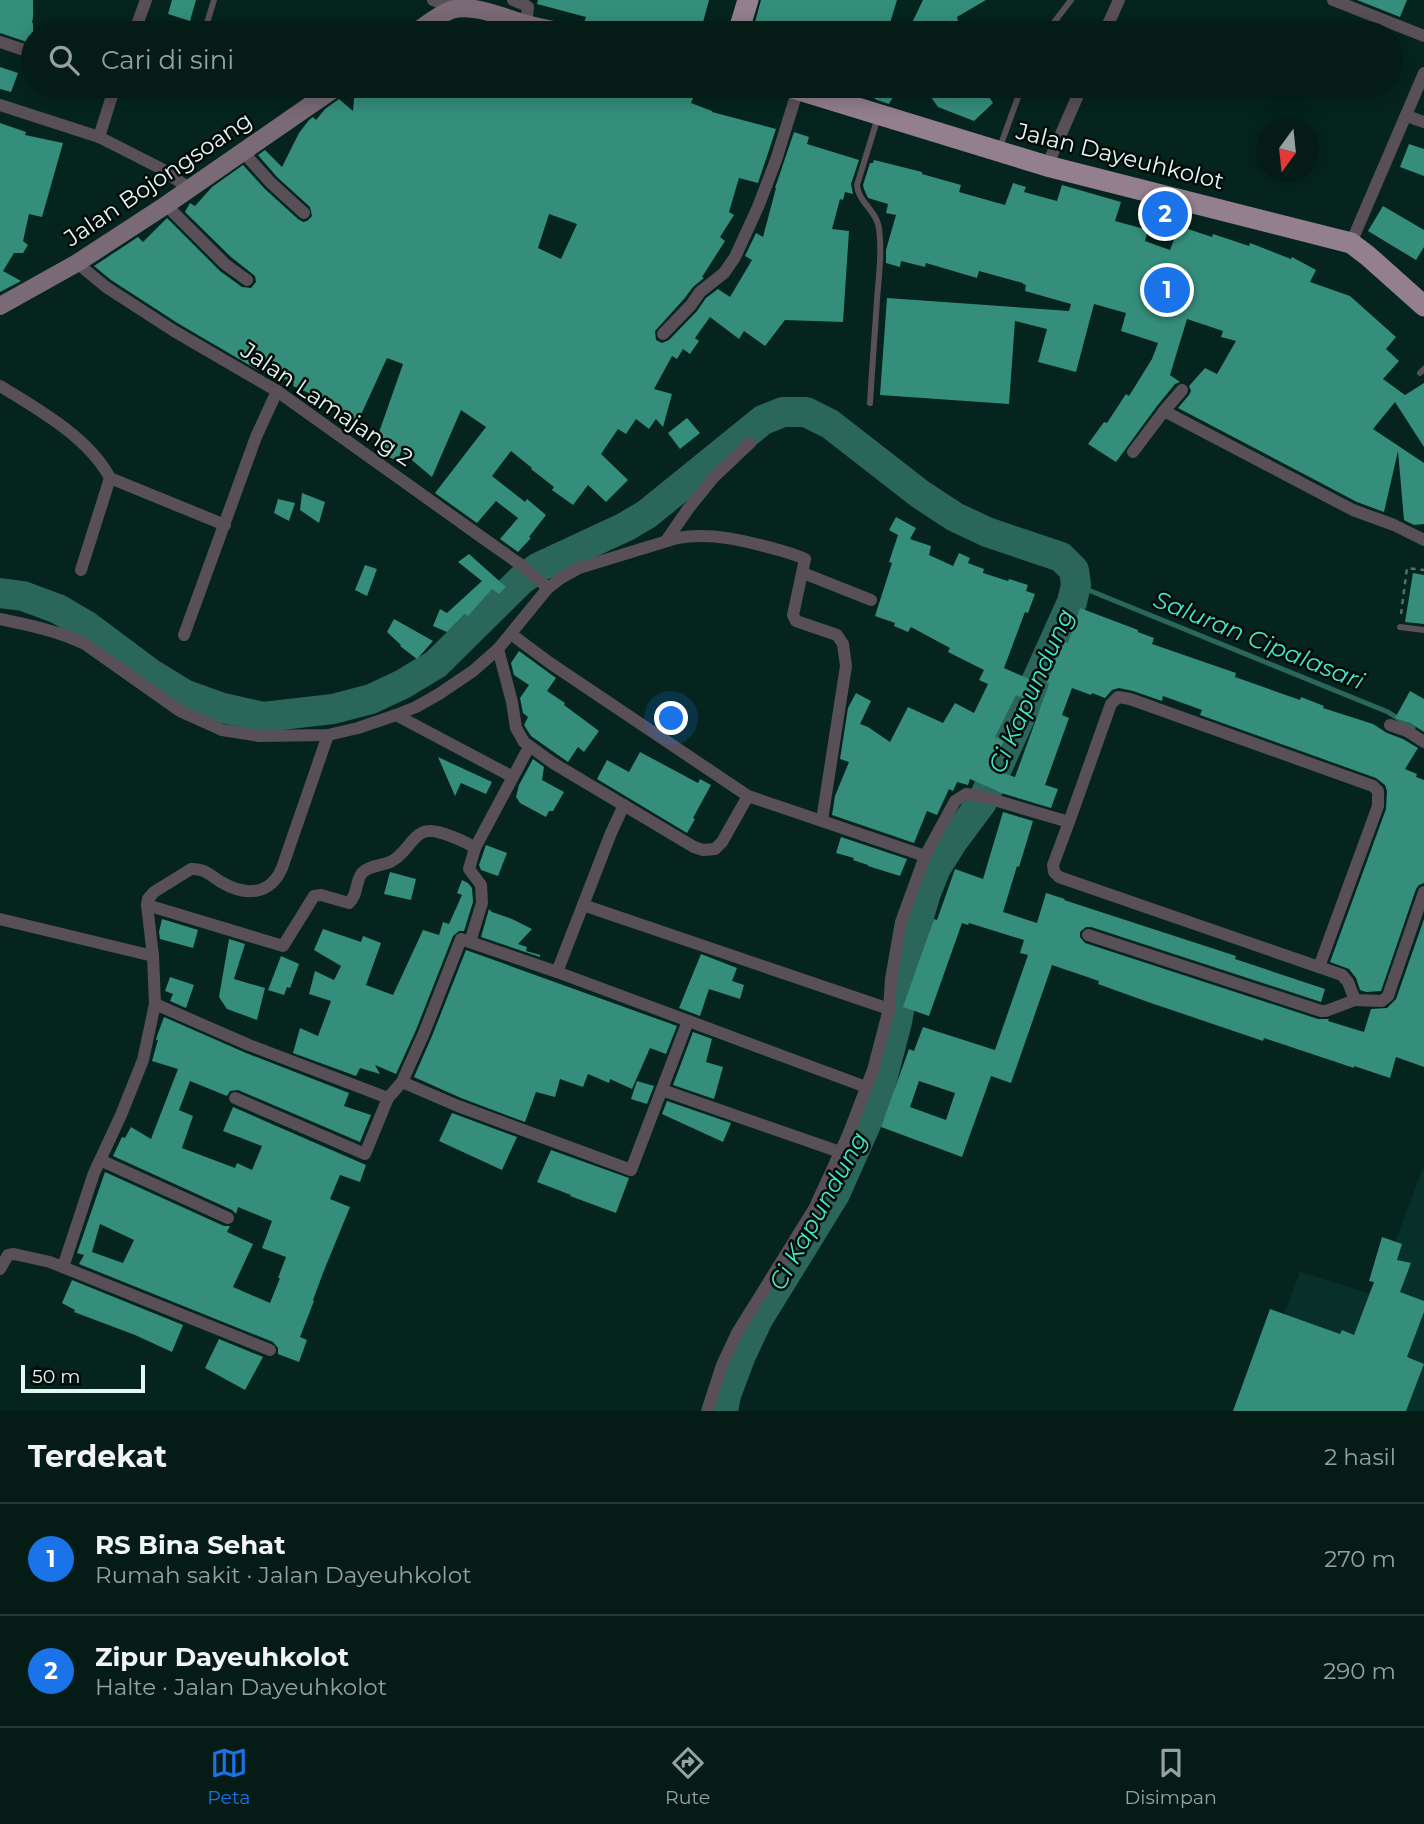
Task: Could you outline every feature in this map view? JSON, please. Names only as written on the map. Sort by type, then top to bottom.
[{"type":"main road","points":[[742,21],[748,0]]},
{"type":"main road","points":[[432,21],[459,9],[481,11],[511,6],[524,21]]},
{"type":"main road","name":"Jalan Bojongsoang","points":[[0,306],[77,263],[321,98]]},
{"type":"main road","name":"Jalan Dayeuhkolot","points":[[824,98],[1047,166],[1351,243],[1424,306]]},
{"type":"street","points":[[138,21],[146,0]]},
{"type":"street","points":[[433,0],[459,9]]},
{"type":"street","points":[[1109,21],[1119,0]]},
{"type":"street","points":[[1337,1],[1387,21]]},
{"type":"street","points":[[1403,28],[1424,36]]},
{"type":"street","points":[[0,42],[21,49]]},
{"type":"street","points":[[1351,243],[1424,73]]},
{"type":"street","points":[[99,136],[111,98]]},
{"type":"street","points":[[663,334],[700,292],[723,274],[735,257],[776,160],[790,98]]},
{"type":"street","points":[[1047,166],[1077,98]]},
{"type":"street","points":[[0,104],[99,136],[160,168],[190,189]]},
{"type":"street","points":[[1406,116],[1424,122]]},
{"type":"street","points":[[243,152],[278,190],[304,213]]},
{"type":"street","points":[[166,205],[225,264],[247,280]]},
{"type":"street","name":"Jalan Lamajang 2","points":[[77,263],[117,295],[277,391],[521,565],[545,585]]},
{"type":"street","points":[[0,386],[66,430],[92,454],[110,478],[225,526]]},
{"type":"street","points":[[1133,452],[1182,390]]},
{"type":"street","points":[[184,635],[256,437],[277,391]]},
{"type":"street","points":[[1164,411],[1353,510],[1394,525],[1424,540]]},
{"type":"street","points":[[666,541],[713,478],[750,443]]},
{"type":"street","points":[[81,570],[110,478]]},
{"type":"street","points":[[0,619],[52,631],[85,644],[180,711],[222,730],[259,736],[328,735],[396,715],[439,694],[473,671],[498,649],[545,585],[579,568],[689,536],[750,542],[803,557],[806,563],[794,618],[837,635],[842,644],[846,666],[822,820]]},
{"type":"street","points":[[803,573],[871,600]]},
{"type":"street","points":[[511,634],[748,796],[925,856]]},
{"type":"street","points":[[498,649],[516,728],[524,742],[553,763],[694,847],[715,849],[722,842],[748,796]]},
{"type":"street","points":[[1319,967],[1378,806],[1378,791],[1373,786],[1143,703],[1118,697],[1111,704],[1053,865],[1054,872],[1059,877],[1342,975],[1355,1000]]},
{"type":"street","points":[[396,715],[513,777]]},
{"type":"street","points":[[1390,725],[1424,742]]},
{"type":"street","points":[[63,1267],[94,1173],[143,1060],[155,1004],[147,905],[150,895],[191,869],[198,868],[235,888],[264,890],[272,885],[278,879],[328,735]]},
{"type":"street","points":[[470,942],[482,903],[481,885],[469,869],[475,848],[529,747]]},
{"type":"street","points":[[707,1411],[722,1364],[737,1333],[814,1209],[840,1152],[873,1070],[889,1009],[891,979],[901,922],[925,856],[955,800],[966,794],[977,795],[1069,822]]},
{"type":"street","points":[[557,972],[624,805]]},
{"type":"street","points":[[147,905],[283,946],[314,896],[321,895],[349,903],[364,871],[396,860],[422,833],[433,830],[475,848]]},
{"type":"street","points":[[1088,935],[1326,1011],[1355,1000],[1382,1001],[1388,996],[1424,892]]},
{"type":"street","points":[[583,905],[889,1009]]},
{"type":"street","points":[[0,919],[153,956]]},
{"type":"street","points":[[235,1098],[365,1154],[387,1098],[402,1082],[461,939],[866,1087]]},
{"type":"street","points":[[155,1004],[249,1045],[387,1098]]},
{"type":"street","points":[[402,1082],[458,1106],[631,1170],[688,1021]]},
{"type":"street","points":[[662,1090],[840,1152]]},
{"type":"street","points":[[100,1160],[228,1218]]},
{"type":"street","points":[[0,1269],[8,1255],[14,1254],[50,1262],[270,1350]]},
{"type":"lane","points":[[208,21],[214,0]]},
{"type":"lane","points":[[1055,21],[1070,0]]},
{"type":"lane","points":[[998,152],[1018,98]]},
{"type":"lane","points":[[870,402],[880,258],[879,228],[870,209],[859,196],[857,185],[878,115]]},
{"type":"lane","points":[[1400,627],[1424,630]]},
{"type":"path","points":[[1400,627],[1407,568],[1424,570]]},
{"type":"shaded area","points":[[1424,1165],[1424,1411],[1248,1411],[1300,1272],[1375,1295]]},
{"type":"building","points":[[0,0],[33,0],[32,21],[21,21],[21,40],[0,33]]},
{"type":"building","points":[[172,0],[196,0],[190,21],[168,14]]},
{"type":"building","points":[[538,0],[709,0],[703,21],[585,21],[586,17],[537,4]]},
{"type":"building","points":[[761,0],[897,0],[891,21],[755,21]]},
{"type":"building","points":[[923,0],[986,0],[957,17],[958,21],[913,21]]},
{"type":"building","points":[[1357,0],[1407,0],[1400,17]]},
{"type":"building","points":[[0,67],[18,73],[11,92],[0,89]]},
{"type":"building","points":[[354,98],[693,98],[691,103],[712,112],[776,129],[758,183],[739,178],[729,212],[734,215],[720,237],[725,241],[702,277],[704,278],[655,331],[656,340],[662,343],[669,340],[706,298],[718,289],[730,297],[752,260],[745,256],[756,233],[763,237],[775,188],[794,132],[809,137],[807,144],[859,160],[851,184],[853,194],[845,192],[843,200],[840,199],[832,229],[849,231],[843,322],[785,320],[765,346],[744,331],[739,339],[710,317],[695,338],[699,341],[690,354],[683,349],[677,359],[672,356],[654,389],[672,394],[663,427],[656,419],[649,429],[636,419],[626,434],[618,429],[601,454],[628,480],[606,502],[588,485],[573,505],[552,490],[554,487],[511,451],[492,476],[546,515],[518,552],[500,539],[518,518],[496,501],[477,523],[435,493],[486,427],[461,410],[432,477],[401,451],[398,461],[379,453],[383,440],[377,438],[403,364],[387,358],[354,430],[332,419],[338,406],[293,386],[294,383],[256,369],[179,324],[94,266],[138,237],[143,242],[167,218],[220,271],[242,287],[251,288],[256,282],[255,276],[231,257],[185,212],[190,203],[195,206],[212,187],[243,165],[298,219],[307,221],[312,216],[310,207],[277,177],[258,155],[265,150],[282,167],[299,133],[309,120],[313,117],[316,120],[339,99],[353,111]],"holes":[[[549,214],[577,224],[561,259],[538,248]]]},
{"type":"building","points":[[874,98],[892,98],[889,104]]},
{"type":"building","points":[[932,98],[990,98],[993,103],[974,121],[938,107]]},
{"type":"building","points":[[0,123],[26,132],[25,135],[63,143],[42,217],[29,214],[23,241],[28,245],[23,253],[14,253],[3,271],[21,281],[0,292]]},
{"type":"building","points":[[1409,144],[1424,149],[1424,176],[1400,167]]},
{"type":"building","points":[[874,160],[961,185],[959,192],[1005,205],[1013,183],[1026,187],[1024,192],[1057,201],[1062,185],[1121,202],[1115,221],[1148,230],[1145,241],[1170,250],[1179,226],[1249,246],[1250,243],[1291,259],[1292,257],[1316,270],[1310,282],[1350,296],[1396,337],[1386,349],[1399,361],[1383,379],[1405,395],[1424,383],[1424,447],[1395,402],[1373,429],[1424,463],[1424,524],[1414,525],[1404,520],[1398,451],[1384,512],[1357,502],[1178,408],[1191,391],[1189,386],[1205,368],[1217,374],[1236,341],[1221,337],[1223,331],[1187,319],[1170,375],[1180,382],[1175,384],[1157,406],[1116,462],[1088,444],[1104,422],[1107,423],[1126,394],[1129,396],[1152,359],[1158,343],[1121,331],[1126,313],[1094,304],[1076,372],[1038,362],[1047,329],[1015,321],[1009,404],[880,395],[887,298],[1069,311],[1071,304],[1025,291],[1026,285],[1023,283],[979,271],[977,278],[926,263],[925,267],[901,261],[900,267],[886,263],[886,250],[896,215],[886,213],[888,204],[868,198],[864,189],[870,163]]},
{"type":"building","points":[[1383,206],[1424,230],[1424,247],[1416,260],[1368,231]]},
{"type":"building","points":[[687,418],[700,433],[680,449],[668,433]]},
{"type":"building","points":[[302,493],[325,502],[319,523],[300,510]]},
{"type":"building","points":[[278,499],[295,503],[289,521],[274,513]]},
{"type":"building","points":[[896,517],[916,528],[910,539],[931,546],[929,555],[953,566],[959,553],[970,558],[968,563],[984,569],[983,573],[1028,585],[1026,591],[1035,594],[1028,613],[1025,612],[1004,668],[1036,682],[1026,699],[1016,695],[995,737],[1004,741],[990,769],[1015,777],[1049,684],[1047,683],[1057,655],[1054,654],[1059,640],[1068,643],[1080,608],[1154,638],[1152,644],[1236,673],[1235,677],[1300,700],[1301,697],[1324,706],[1323,708],[1373,724],[1418,748],[1405,769],[1424,780],[1424,883],[1416,889],[1381,991],[1360,990],[1349,969],[1330,962],[1386,809],[1385,785],[1376,778],[1200,715],[1202,710],[1163,696],[1162,701],[1119,688],[1112,690],[1105,698],[1072,688],[1062,715],[1069,718],[1045,785],[1058,789],[1051,808],[998,792],[970,779],[968,785],[957,782],[953,791],[949,789],[937,815],[927,811],[914,843],[832,815],[835,796],[849,762],[840,759],[848,708],[856,693],[871,701],[860,724],[890,742],[908,707],[943,723],[955,703],[974,713],[988,684],[979,680],[984,670],[948,652],[950,648],[911,627],[908,632],[894,626],[895,623],[875,616],[898,535],[889,530]]},
{"type":"building","points":[[469,554],[506,587],[499,594],[492,589],[468,616],[465,614],[447,632],[433,626],[440,609],[447,613],[482,581],[458,562]]},
{"type":"building","points":[[365,565],[377,569],[367,596],[355,590]]},
{"type":"building","points":[[1413,573],[1424,575],[1424,624],[1405,622]]},
{"type":"building","points":[[394,619],[433,641],[417,659],[387,632]]},
{"type":"building","points":[[519,651],[556,678],[547,691],[599,731],[584,752],[578,747],[568,762],[531,736],[524,725],[528,717],[523,713],[520,698],[529,685],[514,675],[511,663]]},
{"type":"building","points":[[1410,691],[1424,699],[1424,732],[1395,718]]},
{"type":"building","points":[[640,752],[698,783],[700,779],[711,785],[687,833],[597,779],[607,760],[629,772]]},
{"type":"building","points":[[438,757],[492,782],[486,794],[461,783],[455,796]]},
{"type":"building","points":[[533,759],[544,767],[542,780],[564,792],[553,811],[549,811],[546,817],[520,803],[516,797],[519,785]]},
{"type":"building","points":[[1003,812],[1033,821],[1003,912],[1037,923],[1046,893],[1065,899],[1325,989],[1321,1002],[1091,927],[1080,932],[1085,943],[1364,1032],[1371,1009],[1387,1008],[1396,999],[1424,919],[1424,1067],[1396,1057],[1390,1078],[1264,1038],[1263,1041],[1098,984],[1099,981],[1052,965],[1011,1083],[991,1076],[962,1157],[881,1127],[909,1049],[914,1051],[923,1027],[995,1050],[1028,955],[1020,953],[1024,940],[962,923],[929,1016],[903,1007],[955,869],[983,879]],"holes":[[[919,1081],[955,1093],[946,1120],[910,1107]]]},
{"type":"building","points":[[841,837],[907,859],[900,876],[836,853]]},
{"type":"building","points":[[486,845],[507,853],[498,876],[481,870],[479,865]]},
{"type":"building","points":[[390,872],[416,879],[411,900],[384,894]]},
{"type":"building","points":[[462,880],[472,888],[473,902],[464,931],[453,936],[396,1074],[375,1065],[380,1074],[360,1068],[356,1076],[293,1053],[300,1028],[318,1036],[331,1001],[309,994],[315,971],[334,980],[341,966],[314,950],[323,929],[361,942],[363,936],[381,943],[366,985],[393,995],[423,930],[439,935],[443,922],[449,924],[462,895],[457,893]]},
{"type":"building","points":[[489,909],[532,929],[518,944],[540,957],[481,937]]},
{"type":"building","points":[[162,919],[198,930],[193,948],[160,939]]},
{"type":"building","points":[[229,939],[245,944],[234,979],[265,988],[257,1020],[227,1009],[219,997]]},
{"type":"building","points":[[466,950],[677,1026],[666,1054],[650,1048],[632,1089],[610,1079],[609,1083],[588,1074],[583,1087],[560,1079],[555,1097],[536,1092],[525,1122],[414,1077]]},
{"type":"building","points":[[701,954],[737,968],[732,981],[744,985],[740,999],[709,989],[700,1016],[679,1008]]},
{"type":"building","points":[[281,956],[299,964],[290,988],[287,987],[284,995],[268,990]]},
{"type":"building","points":[[170,977],[194,985],[186,1008],[170,1001],[173,994],[165,991]]},
{"type":"building","points":[[164,1017],[246,1053],[349,1093],[344,1106],[371,1115],[360,1142],[238,1090],[230,1091],[227,1096],[190,1081],[179,1110],[193,1116],[182,1148],[235,1168],[237,1163],[252,1170],[262,1146],[223,1131],[233,1107],[366,1165],[360,1182],[340,1175],[330,1199],[350,1207],[300,1337],[307,1340],[299,1362],[278,1354],[278,1348],[273,1342],[79,1264],[84,1255],[77,1253],[105,1172],[224,1226],[230,1226],[227,1232],[253,1244],[233,1287],[270,1303],[280,1278],[286,1257],[262,1248],[272,1221],[238,1207],[236,1214],[113,1156],[122,1137],[125,1138],[131,1127],[151,1139],[178,1069],[152,1061]],"holes":[[[100,1224],[134,1240],[123,1263],[92,1252]]]},
{"type":"building","points":[[693,1032],[712,1039],[706,1062],[723,1067],[714,1099],[673,1085]]},
{"type":"building","points":[[637,1081],[654,1086],[647,1104],[631,1099]]},
{"type":"building","points":[[667,1101],[731,1123],[723,1142],[662,1114]]},
{"type":"building","points":[[452,1113],[517,1137],[502,1170],[439,1141]]},
{"type":"building","points":[[551,1150],[629,1178],[616,1213],[537,1182]]},
{"type":"building","points":[[1382,1237],[1402,1244],[1397,1260],[1411,1263],[1400,1292],[1424,1301],[1424,1312],[1407,1357],[1424,1364],[1406,1411],[1233,1411],[1270,1309],[1340,1334],[1342,1330],[1354,1335],[1374,1282],[1369,1281]]},
{"type":"building","points":[[72,1280],[183,1325],[172,1352],[74,1312],[75,1310],[62,1303]]},
{"type":"building","points":[[219,1339],[263,1357],[245,1390],[205,1368]]},
{"type":"waterway","name":"Ci Kapundung","points":[[0,593],[23,596],[58,609],[87,626],[150,673],[184,694],[223,708],[263,717],[333,709],[371,699],[436,664],[521,580],[539,567],[647,514],[763,420],[783,412],[806,412],[830,424],[920,494],[955,517],[987,532],[1061,557],[1074,570],[1076,585],[1072,602],[982,802],[936,868],[926,893],[911,943],[897,1022],[879,1091],[867,1122],[835,1194],[758,1319],[741,1355],[723,1411]]},
{"type":"waterway","name":"Saluran Cipalasari","points":[[1076,585],[1388,712],[1413,728]]},
{"type":"place","name":"Zipur Dayeuhkolot","points":[[1165,214]]},
{"type":"place","name":"RS Bina Sehat","points":[[1167,290]]}]
